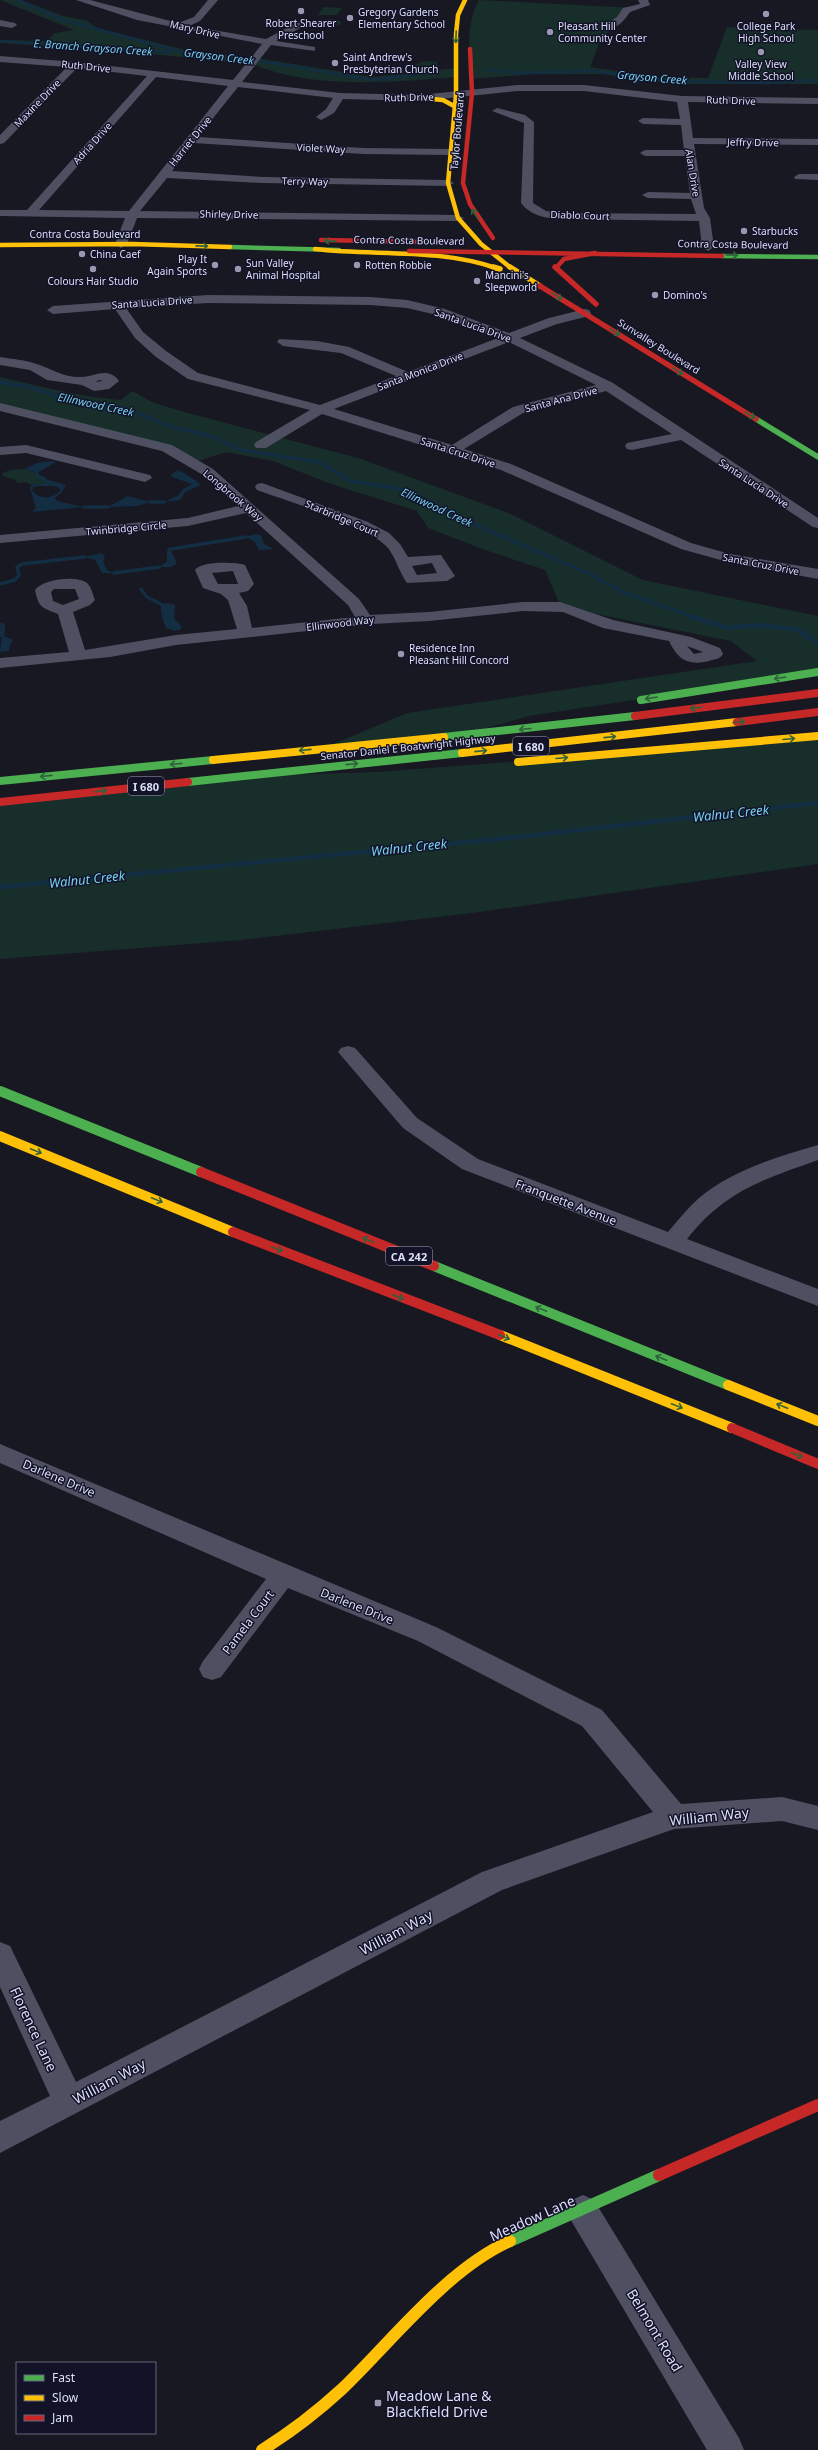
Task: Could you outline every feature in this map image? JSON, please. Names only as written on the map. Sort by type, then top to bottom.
[{"type":"main road","name":"Taylor Boulevard","points":[[465,0],[458,15],[456,34],[456,95],[448,183],[458,218],[490,252]]},
{"type":"main road","name":"Taylor Boulevard","points":[[470,42],[472,93],[463,183],[476,216],[508,251]]},
{"type":"main road","points":[[420,98],[443,100],[454,106]]},
{"type":"main road","name":"Contra Costa Boulevard","points":[[0,238],[123,241],[500,244],[818,249]]},
{"type":"main road","name":"Contra Costa Boulevard","points":[[0,245],[123,241],[315,249],[818,256]]},
{"type":"main road","points":[[649,253],[704,250],[708,247]]},
{"type":"main road","points":[[315,249],[344,254],[469,256],[485,261],[514,276],[534,281]]},
{"type":"main road","points":[[508,251],[530,264]]},
{"type":"main road","name":"Sunvalley Boulevard","points":[[490,252],[585,313],[818,457]]},
{"type":"main road","points":[[595,252],[564,259],[555,267],[596,304]]},
{"type":"main road","name":"Sunvalley Boulevard","points":[[548,275],[605,309]]},
{"type":"main road","points":[[585,313],[604,315],[636,334]]},
{"type":"main road","points":[[629,702],[818,672]]},
{"type":"main road","name":"Senator Daniel E Boatwright Highway","points":[[0,781],[469,733],[534,728],[818,693]]},
{"type":"main road","name":"Senator Daniel E Boatwright Highway","points":[[0,802],[537,745],[818,712]]},
{"type":"main road","points":[[469,733],[522,718]]},
{"type":"main road","points":[[512,762],[818,736]]},
{"type":"main road","points":[[243,776],[392,770]]},
{"type":"main road","name":"CA 242","points":[[0,1091],[818,1421]]},
{"type":"main road","points":[[0,1136],[314,1265],[574,1363],[818,1464]]},
{"type":"main road","name":"Meadow Lane","points":[[270,2448],[331,2403],[408,2319],[466,2268],[503,2244],[583,2211],[818,2105]]},
{"type":"street","name":"Mary Drive","points":[[81,0],[108,9],[180,26],[312,49]]},
{"type":"street","points":[[180,26],[197,19],[213,0]]},
{"type":"street","points":[[608,27],[621,19],[626,10],[645,5],[643,0]]},
{"type":"street","points":[[108,9],[126,3]]},
{"type":"street","points":[[0,23],[12,25]]},
{"type":"street","points":[[268,42],[299,25]]},
{"type":"street","name":"Harriet Drive","points":[[123,241],[133,213],[268,42]]},
{"type":"street","name":"Ruth Drive","points":[[0,59],[75,65],[340,96],[420,98],[517,88],[584,88],[682,99],[773,102],[818,101]]},
{"type":"street","name":"Maxine Drive","points":[[0,141],[75,65]]},
{"type":"street","name":"Adria Drive","points":[[30,213],[154,74]]},
{"type":"street","points":[[321,117],[330,111],[340,96]]},
{"type":"street","name":"Alan Drive","points":[[682,99],[698,208],[704,218],[708,247]]},
{"type":"street","name":"Diablo Court","points":[[497,111],[521,117],[529,122],[527,203],[531,209],[539,213],[560,216],[704,218]]},
{"type":"street","points":[[642,121],[685,122]]},
{"type":"street","name":"Violet Way","points":[[191,140],[363,151],[450,152]]},
{"type":"street","name":"Jeffry Drive","points":[[688,141],[818,142]]},
{"type":"street","points":[[645,153],[689,153]]},
{"type":"street","name":"Terry Way","points":[[164,174],[262,180],[448,183]]},
{"type":"street","points":[[799,177],[818,177]]},
{"type":"street","points":[[648,195],[696,196]]},
{"type":"street","name":"Shirley Drive","points":[[0,213],[133,213],[458,218]]},
{"type":"street","name":"Santa Lucia Drive","points":[[53,310],[117,304],[208,299],[370,301],[407,304],[441,312],[508,337],[608,386],[818,524]]},
{"type":"street","name":"Santa Cruz Drive","points":[[117,304],[140,335],[161,354],[193,376],[321,409],[506,467],[686,546],[728,558],[818,574]]},
{"type":"street","name":"Santa Monica Drive","points":[[261,445],[321,409],[508,337],[553,321],[585,313]]},
{"type":"street","points":[[283,342],[317,345],[344,350],[407,376]]},
{"type":"street","points":[[0,361],[34,367],[52,377],[86,382]]},
{"type":"street","name":"Santa Ana Drive","points":[[454,450],[518,410],[608,386]]},
{"type":"street","name":"Longbrook Way","points":[[0,407],[167,448],[208,472],[260,507],[354,602],[364,618]]},
{"type":"street","points":[[91,442],[103,433]]},
{"type":"street","points":[[632,446],[682,436]]},
{"type":"street","points":[[0,451],[26,449],[145,478]]},
{"type":"street","points":[[68,459],[79,450]]},
{"type":"street","name":"Starbridge Court","points":[[262,486],[363,525],[384,536],[395,547],[405,562]]},
{"type":"street","name":"Starbridge Court","points":[[260,507],[291,497]]},
{"type":"street","name":"Twinbridge Circle","points":[[0,539],[188,522],[260,507]]},
{"type":"street","points":[[225,590],[234,598],[246,634]]},
{"type":"street","name":"Ellinwood Way","points":[[0,663],[78,656],[176,640],[348,623],[364,618],[411,618],[518,607],[561,607],[594,620],[676,640]]},
{"type":"street","points":[[65,611],[78,656]]},
{"type":"street","name":"Franquette Avenue","points":[[348,1052],[410,1123],[470,1164],[818,1298]]},
{"type":"street","points":[[672,1242],[698,1211],[721,1192],[818,1152]]},
{"type":"street","name":"Darlene Drive","points":[[0,1453],[283,1575],[427,1634],[592,1718],[674,1816]]},
{"type":"street","name":"Pamela Court","points":[[212,1669],[283,1575]]},
{"type":"street","name":"William Way","points":[[0,2138],[492,1882],[674,1816],[782,1809],[818,1818]]},
{"type":"street","name":"Florence Lane","points":[[0,1955],[69,2102]]},
{"type":"street","name":"Belmont Road","points":[[583,2211],[727,2450]]},
{"type":"green space","points":[[0,0],[22,0],[63,16],[85,20],[98,28],[193,52],[257,58],[373,77],[456,68],[456,77],[379,82],[326,81],[300,78],[275,72],[252,64],[109,50],[0,43],[0,40],[47,41],[55,33],[74,30]]},
{"type":"green space","points":[[479,0],[636,8],[608,27],[609,32],[600,41],[590,67],[659,77],[708,78],[727,27],[818,30],[818,84],[676,84],[601,74],[538,74],[471,79],[469,48],[470,28]]},
{"type":"green space","points":[[323,7],[342,8],[337,15],[318,15]]},
{"type":"green space","points":[[330,19],[340,21],[341,24],[328,27],[315,24],[318,20]]},
{"type":"green space","points":[[423,61],[437,62],[437,68],[408,72],[410,68]]},
{"type":"green space","points":[[0,377],[60,391],[106,399],[121,400],[132,391],[152,402],[177,410],[358,458],[511,514],[643,580],[818,616],[818,672],[529,716],[469,733],[324,748],[407,713],[757,661],[731,641],[561,607],[545,570],[485,550],[428,528],[417,511],[331,484],[273,461],[226,452],[192,463],[167,448],[0,407]]},
{"type":"green space","points":[[24,469],[37,473],[38,476],[45,479],[45,483],[32,485],[26,482],[17,483],[16,480],[3,476],[3,473],[10,470]]},
{"type":"green space","points":[[818,736],[818,864],[472,913],[241,940],[0,959],[0,802],[243,776],[376,772],[551,759]]},
{"type":"water","points":[[56,462],[37,473],[24,469],[37,463]]},
{"type":"water","points":[[178,470],[201,485],[185,492],[180,500],[164,502],[179,495],[183,489],[192,484],[172,477],[171,475]]},
{"type":"water","points":[[45,479],[66,485],[61,493],[55,498],[57,501],[84,507],[32,512],[36,508],[30,488],[32,485],[45,483]],"holes":[[[56,486],[61,490],[51,497],[39,496],[32,491],[33,487]]]},
{"type":"water","points":[[128,496],[150,502],[137,506],[108,507]]},
{"type":"water","points":[[255,534],[261,535],[264,544],[274,549],[259,550],[255,542],[246,537]]},
{"type":"water","points":[[169,547],[177,563],[171,567],[159,567],[167,562],[167,551]]},
{"type":"water","points":[[102,553],[105,557],[103,562],[107,570],[114,573],[102,573],[95,560],[84,557]]},
{"type":"water","points":[[167,603],[175,605],[174,618],[181,626],[181,629],[175,631],[166,628],[162,616],[161,604]]},
{"type":"water","points":[[2,635],[13,640],[9,651],[0,652]]},
{"type":"waterway","name":"Grayson Creek","points":[[17,0],[63,20],[186,53],[266,62],[373,80],[428,73]]},
{"type":"waterway","name":"E. Branch Grayson Creek","points":[[0,41],[171,52]]},
{"type":"waterway","name":"Grayson Creek","points":[[486,70],[522,73],[592,71],[673,81],[768,83],[818,80]]},
{"type":"waterway","name":"Ellinwood Creek","points":[[0,382],[29,387],[60,397],[125,408],[172,427],[211,436],[241,450],[319,462],[351,481],[406,490],[478,526],[590,574],[623,592],[692,617]]},
{"type":"waterway","points":[[37,473],[38,476],[45,479]]},
{"type":"waterway","points":[[150,502],[164,502]]},
{"type":"waterway","points":[[84,507],[108,507]]},
{"type":"waterway","points":[[171,549],[246,537]]},
{"type":"waterway","points":[[0,584],[15,580],[19,575],[17,567],[22,564],[84,557]]},
{"type":"waterway","points":[[114,573],[159,567]]},
{"type":"waterway","points":[[141,589],[147,597],[161,604]]},
{"type":"waterway","name":"Ellinwood Creek","points":[[692,617],[727,628],[754,625],[796,629],[818,643]]},
{"type":"waterway","points":[[0,625],[3,626],[2,635]]},
{"type":"waterway","name":"Walnut Creek","points":[[0,887],[527,836],[818,803]]},
{"type":"traffic: fast","points":[[230,247],[339,250]]},
{"type":"traffic: fast","points":[[722,256],[818,257]]},
{"type":"traffic: fast","points":[[756,419],[818,457]]},
{"type":"traffic: fast","points":[[641,700],[818,672]]},
{"type":"traffic: fast","points":[[444,737],[635,716]]},
{"type":"traffic: fast","points":[[188,782],[462,753]]},
{"type":"traffic: fast","points":[[0,781],[213,760]]},
{"type":"traffic: fast","points":[[0,1091],[201,1172]]},
{"type":"traffic: fast","points":[[434,1266],[728,1385]]},
{"type":"traffic: fast","points":[[510,2241],[659,2175]]},
{"type":"traffic: slow","points":[[465,0],[458,15],[456,34],[456,95],[448,183],[458,218],[481,244],[515,271],[540,286]]},
{"type":"traffic: slow","points":[[420,98],[443,100],[454,106]]},
{"type":"traffic: slow","points":[[0,245],[132,244],[230,247]]},
{"type":"traffic: slow","points":[[315,249],[338,252],[455,257],[500,269]]},
{"type":"traffic: slow","points":[[462,753],[737,722]]},
{"type":"traffic: slow","points":[[518,762],[818,736]]},
{"type":"traffic: slow","points":[[213,760],[444,737]]},
{"type":"traffic: slow","points":[[0,1136],[233,1232]]},
{"type":"traffic: slow","points":[[500,1335],[574,1363],[732,1428]]},
{"type":"traffic: slow","points":[[728,1385],[818,1421]]},
{"type":"traffic: slow","points":[[262,2450],[291,2432],[342,2389],[436,2294],[485,2255],[510,2241]]},
{"type":"traffic: jam","points":[[470,49],[472,93],[463,183],[470,204],[493,238]]},
{"type":"traffic: jam","points":[[321,240],[427,242]]},
{"type":"traffic: jam","points":[[409,251],[722,256]]},
{"type":"traffic: jam","points":[[595,253],[564,259],[555,267],[596,304]]},
{"type":"traffic: jam","points":[[540,286],[756,419]]},
{"type":"traffic: jam","points":[[635,716],[818,693]]},
{"type":"traffic: jam","points":[[737,722],[818,712]]},
{"type":"traffic: jam","points":[[0,802],[188,782]]},
{"type":"traffic: jam","points":[[201,1172],[434,1266]]},
{"type":"traffic: jam","points":[[233,1232],[314,1265],[500,1335]]},
{"type":"traffic: jam","points":[[732,1428],[818,1464]]},
{"type":"traffic: jam","points":[[659,2175],[818,2105]]},
{"type":"place","name":"Robert Shearer Preschool","points":[[301,11]]},
{"type":"place","name":"College Park High School","points":[[766,14]]},
{"type":"place","name":"Gregory Gardens Elementary School","points":[[350,18]]},
{"type":"place","name":"Pleasant Hill Community Center","points":[[550,32]]},
{"type":"place","name":"Valley View Middle School","points":[[761,52]]},
{"type":"place","name":"Saint Andrew's Presbyterian Church","points":[[335,63]]},
{"type":"place","name":"Starbucks","points":[[744,231]]},
{"type":"place","name":"China Caef","points":[[82,254]]},
{"type":"place","name":"Play It Again Sports","points":[[215,265]]},
{"type":"place","name":"Rotten Robbie","points":[[357,265]]},
{"type":"place","name":"Colours Hair Studio","points":[[93,269]]},
{"type":"place","name":"Sun Valley Animal Hospital","points":[[238,269]]},
{"type":"place","name":"Mancini's Sleepworld","points":[[477,281]]},
{"type":"place","name":"Domino's","points":[[655,295]]},
{"type":"place","name":"Residence Inn Pleasant Hill Concord","points":[[401,654]]},
{"type":"place","name":"Meadow Lane & Blackfield Drive","points":[[378,2403]]}]
